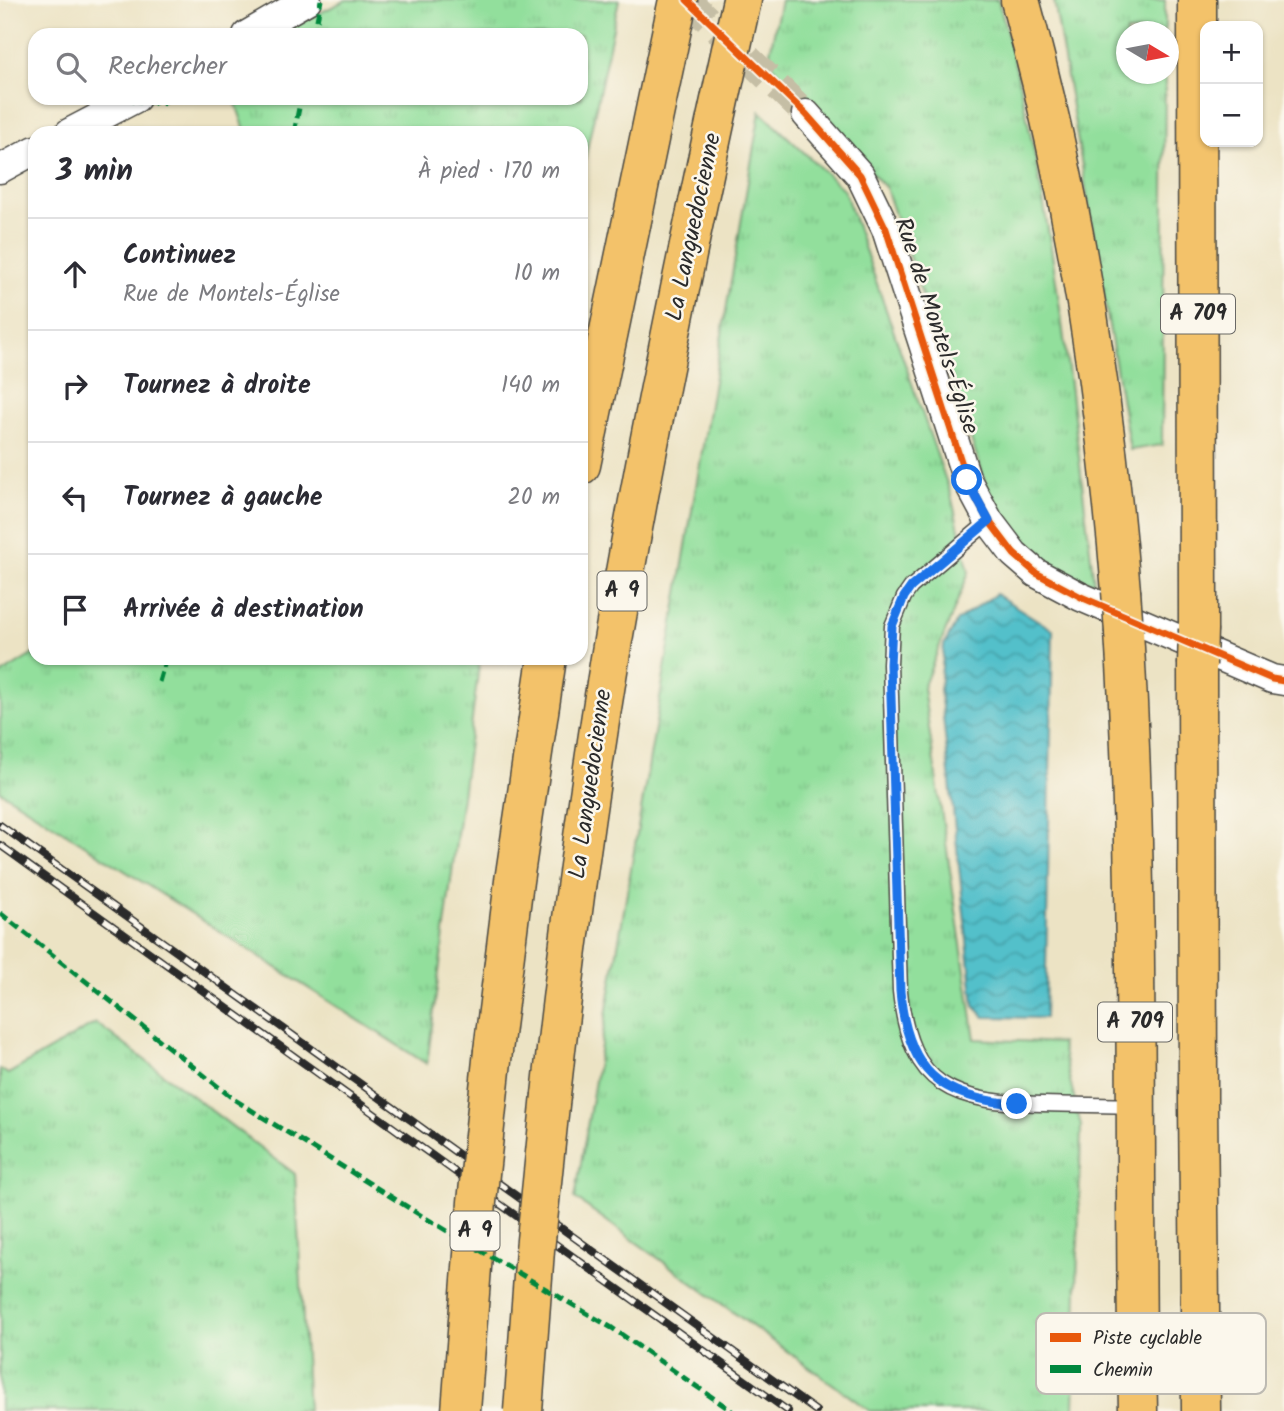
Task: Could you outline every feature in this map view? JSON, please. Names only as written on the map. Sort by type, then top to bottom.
[{"type":"highway","points":[[588,431],[678,0]]},
{"type":"highway","name":"La Languedocienne","points":[[523,1411],[535,1250],[566,961],[611,652],[666,357],[742,0]]},
{"type":"highway","name":"A 709","points":[[1020,0],[1072,230],[1104,424],[1125,632],[1134,841],[1137,1313]]},
{"type":"highway","name":"A 709","points":[[1197,0],[1200,1313]]},
{"type":"highway","name":"A 9","points":[[461,1411],[477,1202],[493,1051],[514,881],[546,665]]},
{"type":"street","points":[[259,28],[307,0]]},
{"type":"street","points":[[82,126],[123,105]]},
{"type":"street","name":"Rue de Montels-Église","points":[[806,114],[860,175],[886,229],[967,480],[989,521],[1014,554],[1036,573],[1081,597],[1272,679],[1284,681]]},
{"type":"street","points":[[0,169],[28,154]]},
{"type":"lane","points":[[989,521],[911,587],[892,626],[890,703],[900,991],[905,1028],[922,1064],[946,1087],[963,1096],[988,1102],[1135,1106]]},
{"type":"green space","points":[[346,0],[619,0],[588,144],[588,126],[244,126],[236,105],[588,105],[588,28],[289,28]]},
{"type":"green space","points":[[781,0],[998,0],[1017,72],[1046,216],[1094,583],[1058,572],[995,510],[886,188],[768,61]]},
{"type":"green space","points":[[1054,0],[1165,0],[1165,21],[1116,21],[1116,84],[1165,84],[1162,445],[1130,450]]},
{"type":"green space","points":[[760,111],[844,190],[951,495],[969,572],[923,688],[975,1039],[1061,1043],[1081,1126],[1076,1313],[1036,1313],[1036,1394],[1074,1394],[1074,1411],[870,1411],[575,1198]]},
{"type":"green space","points":[[28,657],[28,665],[479,665],[427,1064],[0,791],[0,675]]},
{"type":"green space","points":[[96,1023],[295,1174],[308,1411],[0,1411],[0,1069],[8,1074]]},
{"type":"water","points":[[996,594],[1053,630],[1045,1018],[985,1017],[974,1006],[940,689],[944,645],[957,621]]},
{"type":"tunnel","points":[[687,0],[806,114]]},
{"type":"railway","points":[[0,825],[816,1411]]},
{"type":"railway","points":[[0,845],[788,1411]]},
{"type":"marked path","points":[[315,28],[321,0]]},
{"type":"marked path","points":[[295,126],[300,105]]},
{"type":"marked path","points":[[159,682],[164,665]]},
{"type":"marked path","points":[[0,913],[235,1100],[422,1216],[612,1328],[732,1411]]},
{"type":"cycle path","points":[[687,0],[806,114],[860,175],[886,229],[967,480],[989,521],[1014,554],[1036,573],[1081,597],[1272,679],[1284,681]]},
{"type":"route","points":[[967,480],[989,521],[911,587],[892,626],[890,703],[900,991],[902,1014],[909,1041],[922,1064],[933,1075],[946,1087],[963,1096],[988,1102],[1017,1104]]}]
